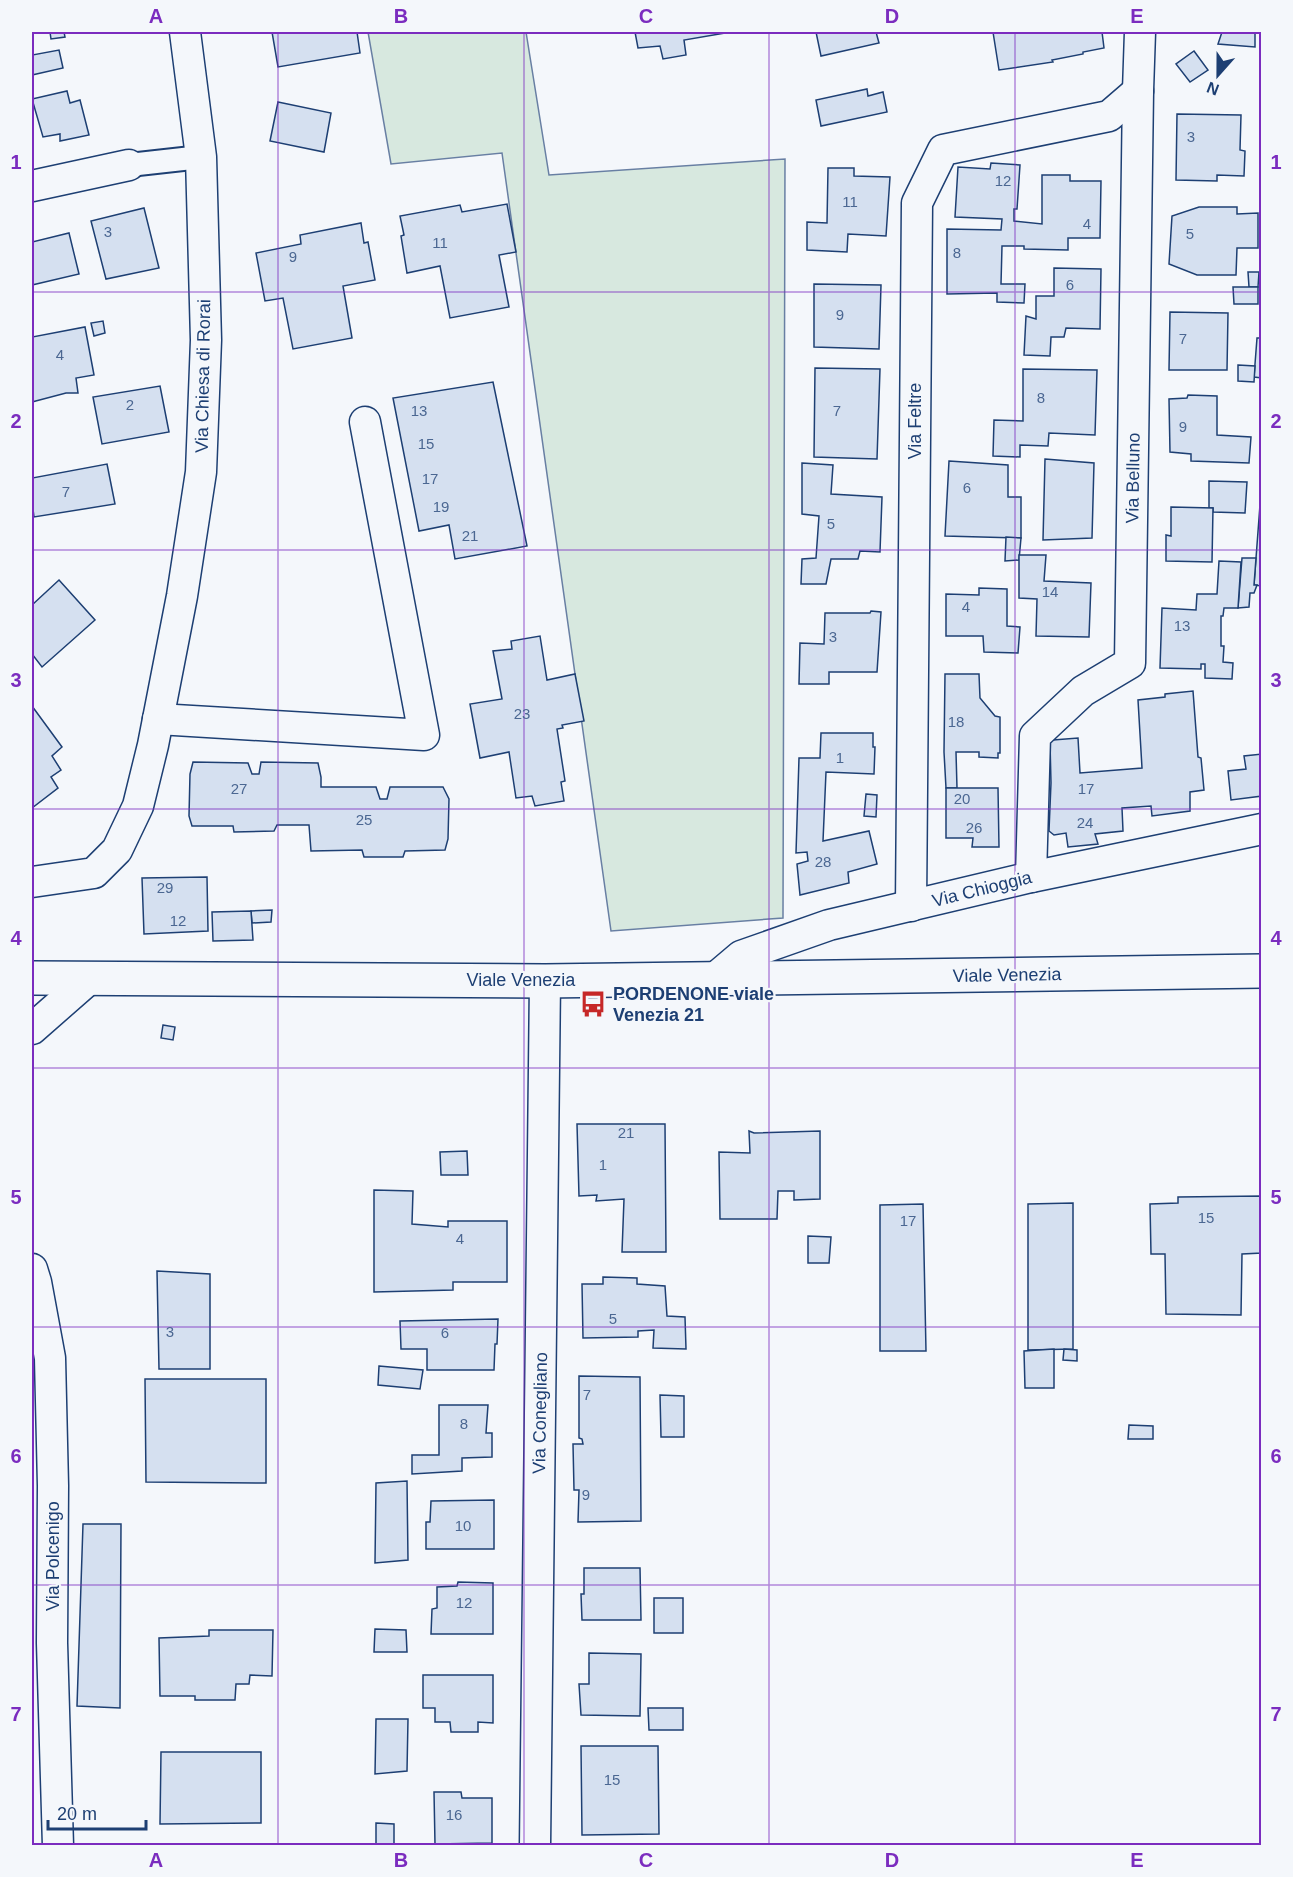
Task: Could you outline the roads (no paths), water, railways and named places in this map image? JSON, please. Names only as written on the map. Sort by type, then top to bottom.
[{"type":"main road","name":"Viale Venezia","points":[[32,978],[545,981],[1262,971]]},
{"type":"street","name":"Via Chiesa di Rorai","points":[[32,882],[94,873],[117,850],[138,806],[182,596],[201,472],[206,340],[201,156],[185,32]]},
{"type":"street","name":"Via Belluno","points":[[1031,877],[1035,736],[1083,691],[1130,663],[1140,32]]},
{"type":"street","name":"Via Feltre","points":[[911,906],[917,203],[943,150],[1109,116],[1138,91]]},
{"type":"street","points":[[32,186],[129,165],[201,156]]},
{"type":"street","points":[[158,719],[424,735],[365,422]]},
{"type":"street","name":"Via Chioggia","points":[[715,978],[741,956],[829,925],[1031,877],[1262,829]]},
{"type":"street","points":[[32,1029],[89,979]]},
{"type":"street","name":"Via Conegliano","points":[[535,1845],[545,981]]},
{"type":"street","name":"Via Polcenigo","points":[[32,1269],[50,1358],[53,1486],[52,1643],[58,1845]]},
{"type":"place","name":"PORDENONE viale Venezia 21","points":[[593,1004]]}]
